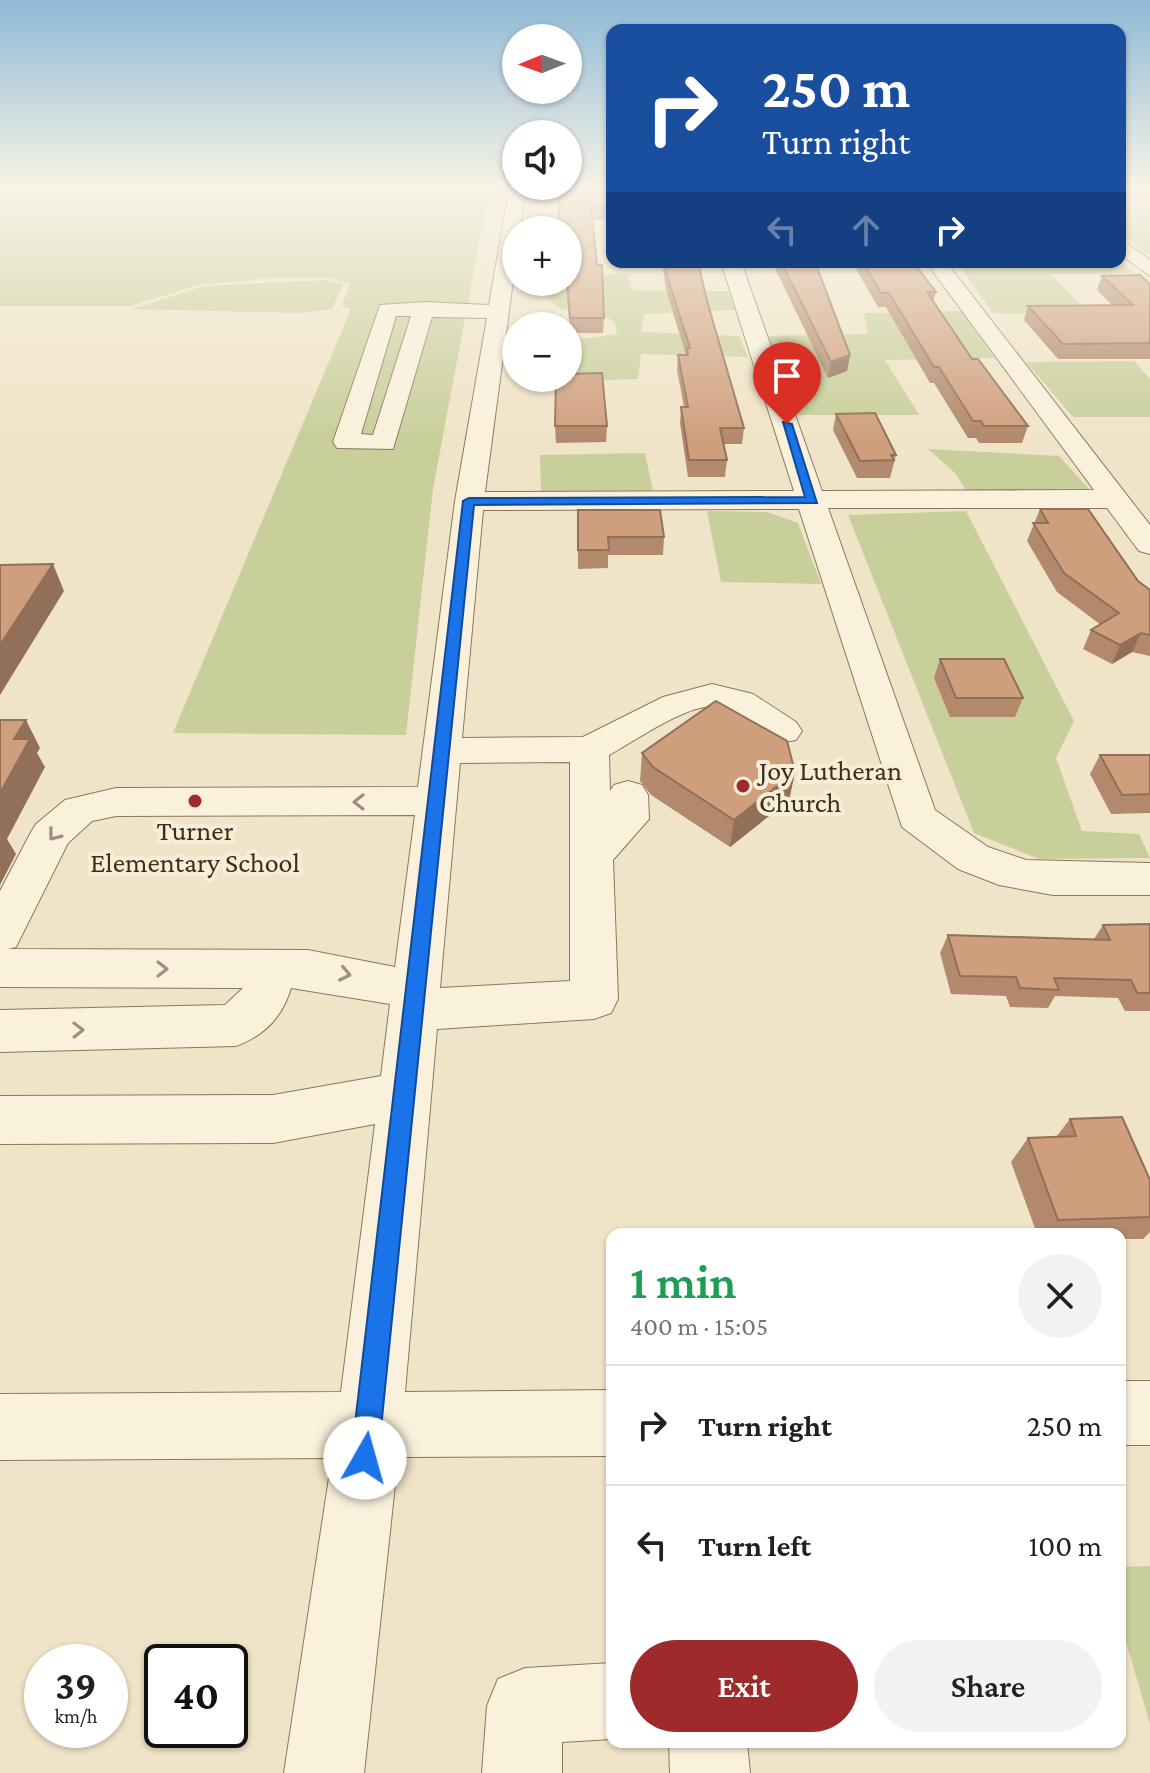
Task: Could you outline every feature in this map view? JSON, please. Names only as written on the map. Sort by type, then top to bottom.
[{"type":"street","points":[[324,1773],[369,1427],[469,501],[504,273]]},
{"type":"street","points":[[735,273],[917,817],[945,843],[976,861],[1016,877],[1150,879]]},
{"type":"street","points":[[944,273],[1150,545]]},
{"type":"street","points":[[428,308],[384,443],[346,442],[387,309],[428,308],[441,312],[499,308]]},
{"type":"street","points":[[469,501],[1115,499]]},
{"type":"street","points":[[442,751],[601,743],[676,705],[723,694],[783,731]]},
{"type":"street","points":[[591,856],[628,819],[628,785],[601,743]]},
{"type":"street","points":[[0,968],[328,970],[415,1000],[594,999],[591,856],[601,743]]},
{"type":"street","points":[[0,934],[51,834],[79,810],[116,802],[437,801]]},
{"type":"street","points":[[0,1031],[212,1029],[236,1025],[263,1001],[273,969]]},
{"type":"street","points":[[0,1120],[273,1119],[404,1095]]},
{"type":"street","points":[[1126,1413],[1150,1413]]},
{"type":"street","points":[[0,1427],[606,1423]]},
{"type":"street","points":[[522,1773],[525,1706],[606,1701]]},
{"type":"street","points":[[708,1748],[710,1773]]},
{"type":"green space","points":[[0,273],[474,273],[433,489],[406,735],[173,733],[351,309],[342,306],[350,283],[329,278],[271,278],[199,285],[130,306],[0,306]]},
{"type":"green space","points":[[965,273],[1135,273],[1050,274],[1092,315],[993,313]]},
{"type":"green space","points":[[628,274],[632,290],[728,291],[735,310],[644,314],[641,332],[739,336],[748,357],[641,354],[638,379],[582,381],[582,339],[617,334],[615,323],[600,312],[560,309],[545,296],[582,296],[582,275]]},
{"type":"green space","points":[[326,280],[343,284],[332,309],[301,313],[132,309],[204,286]]},
{"type":"green space","points":[[961,311],[994,358],[885,360],[919,415],[798,415],[768,336],[868,334],[864,313]]},
{"type":"green space","points":[[1134,361],[1150,379],[1150,417],[1073,417],[1026,362]]},
{"type":"green space","points":[[928,449],[1059,456],[1091,491],[967,492],[955,473]]},
{"type":"green space","points":[[645,453],[653,491],[541,491],[540,455]]},
{"type":"green space","points":[[707,511],[767,512],[798,523],[821,584],[721,582]]},
{"type":"green space","points":[[966,511],[1074,721],[1056,758],[1082,831],[1139,834],[1150,858],[1039,859],[974,833],[848,515]]},
{"type":"green space","points":[[1150,1566],[1150,1724],[1126,1642],[1126,1567]]},
{"type":"building","points":[[582,273],[602,273],[604,318],[582,318],[582,312],[570,312],[568,296],[582,296]]},
{"type":"building","points":[[667,273],[700,273],[744,428],[720,428],[727,460],[689,460],[681,407],[688,407],[678,355],[688,355],[687,348],[690,348]]},
{"type":"building","points":[[786,273],[819,273],[850,355],[831,362]]},
{"type":"building","points":[[869,273],[921,273],[936,292],[927,292],[972,359],[978,359],[1028,426],[984,426],[981,421],[973,421],[939,367],[934,367],[889,293],[881,293]]},
{"type":"building","points":[[1140,275],[1150,284],[1150,343],[1063,344],[1028,306],[1133,305],[1102,276]]},
{"type":"building","points":[[602,373],[607,426],[555,426],[556,392],[582,392],[582,374]]},
{"type":"building","points":[[875,413],[896,455],[891,455],[894,460],[860,461],[836,414]]},
{"type":"building","points":[[1040,509],[1088,509],[1138,581],[1150,590],[1150,635],[1141,633],[1120,645],[1091,630],[1119,613],[1064,573],[1033,523],[1048,523]]},
{"type":"building","points":[[578,510],[660,510],[664,537],[608,537],[609,550],[578,550]]},
{"type":"building","points":[[53,564],[0,645],[0,565]]},
{"type":"building","points":[[940,659],[1004,659],[1023,698],[956,698]]},
{"type":"building","points":[[716,701],[787,741],[795,772],[734,820],[653,767],[642,753]]},
{"type":"building","points":[[0,720],[26,720],[14,739],[30,739],[0,793]]},
{"type":"building","points":[[1100,755],[1150,755],[1150,794],[1122,795]]},
{"type":"building","points":[[1150,924],[1150,993],[1137,993],[1131,980],[1054,978],[1059,990],[1020,988],[1016,977],[960,976],[948,935],[1110,940],[1103,925]]},
{"type":"building","points":[[1122,1117],[1150,1180],[1150,1217],[1058,1220],[1028,1138],[1076,1136],[1070,1119]]},
{"type":"place","name":"Joy Lutheran Church","points":[[743,786]]},
{"type":"place","name":"Turner Elementary School","points":[[195,801]]},
{"type":"route","points":[[365,1458],[469,501],[812,500],[787,424]]}]
